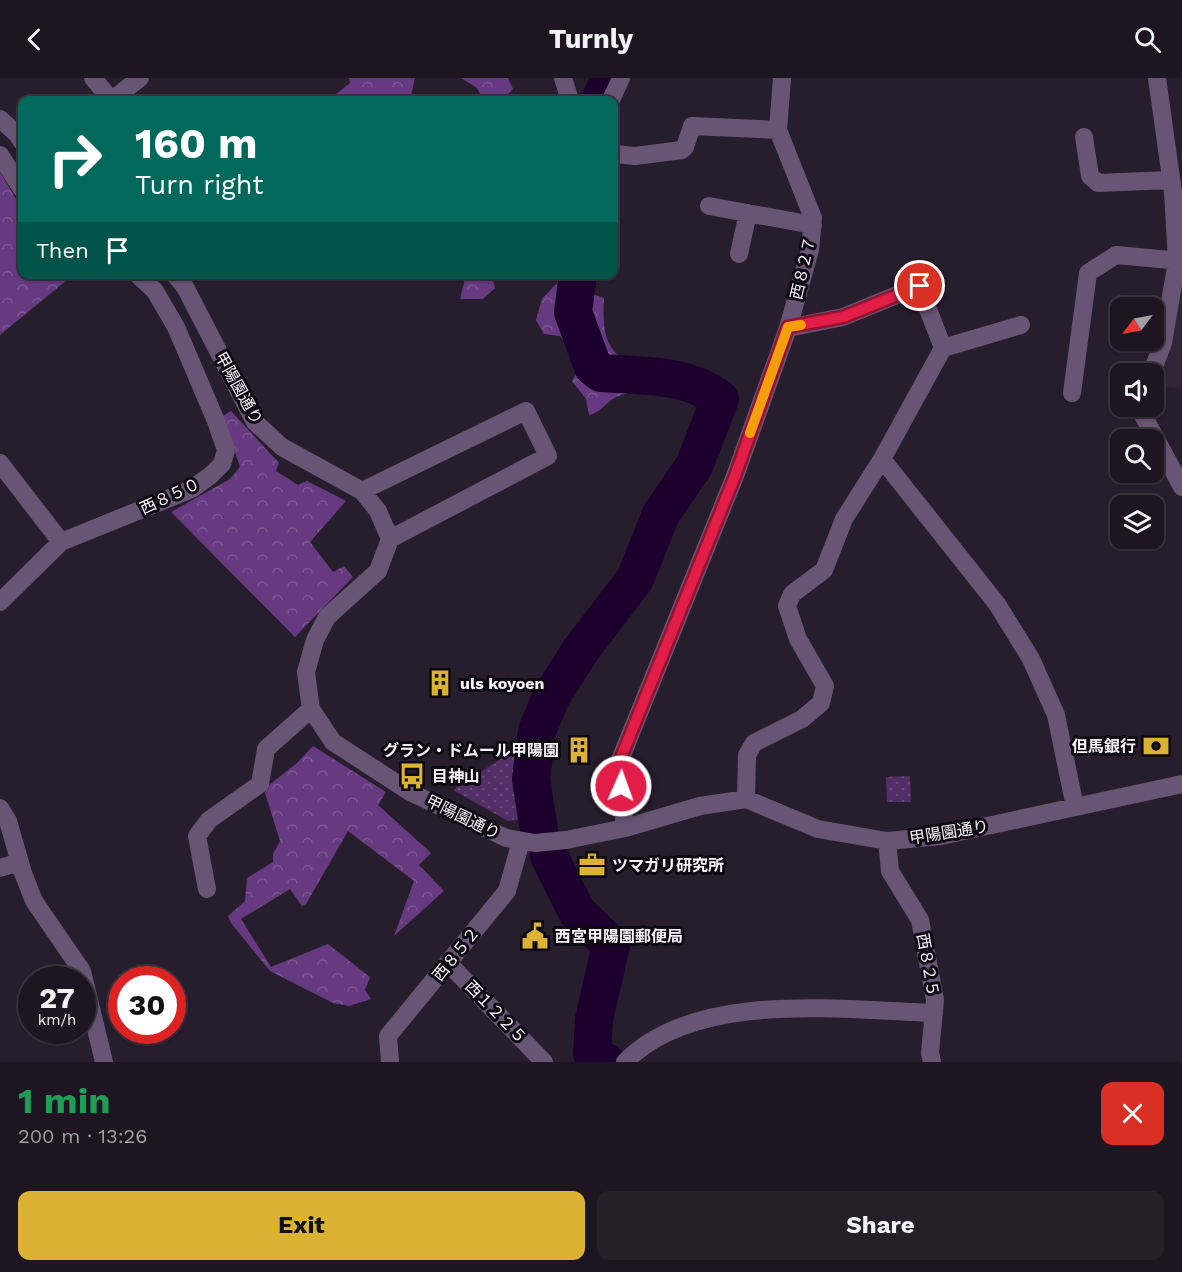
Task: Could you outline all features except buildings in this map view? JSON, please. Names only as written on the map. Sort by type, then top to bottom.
[{"type":"street","points":[[93,78],[109,96]]},
{"type":"street","points":[[117,96],[140,78]]},
{"type":"street","points":[[563,78],[569,96]]},
{"type":"street","points":[[613,96],[621,78]]},
{"type":"street","name":"西８２７","points":[[625,828],[618,765],[735,476],[788,327],[810,250],[813,218],[778,130],[782,78]]},
{"type":"street","points":[[1155,363],[1162,343],[1180,261],[1157,78]]},
{"type":"street","points":[[0,119],[18,136]]},
{"type":"street","points":[[618,154],[635,156],[682,150],[692,126],[778,130]]},
{"type":"street","points":[[1084,137],[1090,176],[1098,183],[1171,180]]},
{"type":"street","points":[[0,154],[18,183]]},
{"type":"street","points":[[709,206],[813,225]]},
{"type":"street","points":[[739,254],[748,213]]},
{"type":"street","points":[[1072,393],[1088,273],[1116,255],[1180,261]]},
{"type":"street","name":"西８５０","points":[[0,602],[61,542],[192,489],[222,464],[226,450],[176,327],[155,291],[142,279]]},
{"type":"street","name":"甲陽園通り","points":[[178,279],[185,287],[255,422],[282,447],[362,491],[378,511],[390,539],[378,572],[327,617],[315,640],[306,672],[311,710],[333,742],[410,792],[506,838],[536,843],[566,840],[625,828],[700,806],[746,799],[818,830],[887,841],[941,836],[1182,784]]},
{"type":"street","points":[[788,327],[843,317],[920,286],[943,348]]},
{"type":"street","points":[[746,799],[747,755],[754,742],[802,719],[821,703],[825,686],[798,639],[788,606],[792,594],[824,570],[844,519],[882,459],[943,348],[1021,325]]},
{"type":"street","points":[[362,491],[526,411],[548,456],[390,539]]},
{"type":"street","points":[[1144,417],[1182,487]]},
{"type":"street","points":[[882,459],[997,604],[1031,659],[1056,715],[1075,807]]},
{"type":"street","points":[[0,463],[61,542]]},
{"type":"street","points":[[207,889],[197,836],[209,820],[260,784],[266,749],[311,710]]},
{"type":"street","points":[[0,808],[8,821],[34,901],[82,971],[104,1062]]},
{"type":"street","name":"西８５２","points":[[390,1062],[388,1036],[507,891],[521,841]]},
{"type":"street","name":"西８２５","points":[[887,841],[890,871],[920,920],[935,1000],[930,1053],[932,1062]]},
{"type":"street","points":[[0,868],[20,862]]},
{"type":"street","name":"西１２２５","points":[[448,963],[544,1062]]},
{"type":"street","points":[[625,1062],[639,1048],[678,1028],[728,1013],[778,1008],[934,1013]]},
{"type":"shaded area","points":[[1182,266],[1182,389],[1164,387],[1163,363]]},
{"type":"shaded area","points":[[522,745],[523,780],[529,818],[508,821],[453,790]]},
{"type":"shaded area","points":[[910,776],[911,802],[887,802],[886,777]]},
{"type":"green space","points":[[349,78],[415,78],[411,96],[334,96],[350,83]]},
{"type":"green space","points":[[461,78],[508,78],[513,89],[506,96],[481,96],[477,88]]},
{"type":"green space","points":[[0,172],[18,202],[18,279],[68,279],[0,335]]},
{"type":"green space","points":[[464,279],[494,279],[495,288],[483,299],[460,299]]},
{"type":"green space","points":[[558,282],[604,298],[604,323],[608,342],[619,357],[639,372],[638,388],[615,398],[589,415],[586,399],[572,381],[580,368],[580,359],[560,336],[544,334],[536,320],[542,299]]},
{"type":"green space","points":[[231,411],[279,463],[276,471],[298,485],[307,481],[346,501],[310,542],[333,572],[344,566],[353,577],[295,637],[171,512],[230,479],[240,467],[223,416]]},
{"type":"green space","points":[[313,746],[386,792],[378,805],[431,853],[419,865],[444,891],[394,936],[414,881],[348,831],[306,904],[302,906],[290,889],[241,919],[271,967],[328,944],[370,977],[365,990],[371,999],[349,1006],[333,1003],[270,971],[231,923],[228,916],[245,901],[247,878],[273,862],[273,854],[280,841],[265,793],[268,786],[297,763]]},
{"type":"waterway","points":[[602,96],[610,78]]},
{"type":"waterway","points":[[539,830],[531,779],[537,731],[551,697],[580,651],[635,579],[661,514],[694,466],[720,399],[693,384],[678,380],[601,373],[593,367],[573,312],[577,279]]},
{"type":"waterway","points":[[549,856],[577,912],[611,945],[594,1019],[592,1054],[606,1062]]},
{"type":"slow traffic","points":[[750,433],[788,327],[801,325]]},
{"type":"place","name":"uls koyoen","points":[[440,683]]},
{"type":"place","name":"但馬銀行","points":[[1156,746]]},
{"type":"place","name":"グラン・ドムール甲陽園","points":[[579,750]]},
{"type":"place","name":"目神山","points":[[412,776]]},
{"type":"place","name":"ツマガリ研究所","points":[[592,865]]},
{"type":"place","name":"西宮甲陽園郵便局","points":[[535,936]]},
{"type":"route","points":[[621,786],[618,765],[735,476],[788,327],[843,317],[920,286]]}]
